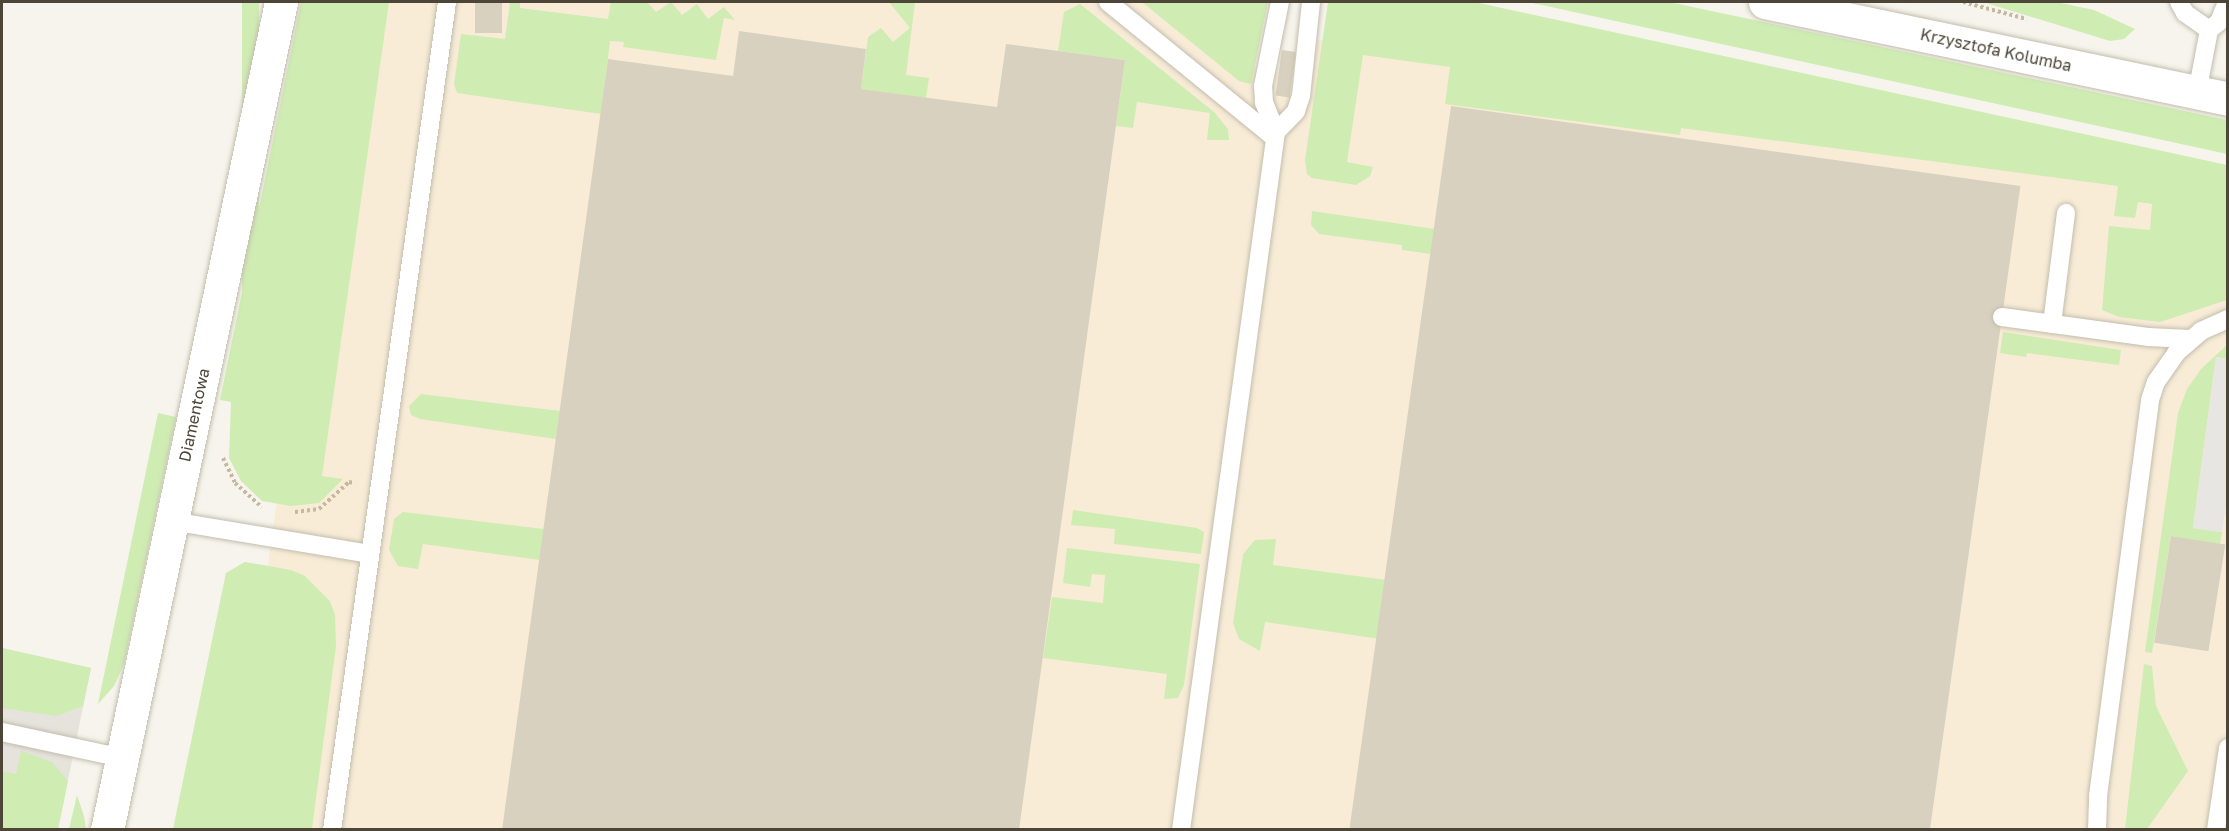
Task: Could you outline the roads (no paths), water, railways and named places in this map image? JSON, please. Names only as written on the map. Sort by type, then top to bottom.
[{"type":"street","name":"Diamentowa","points":[[107,830],[282,2]]},
{"type":"street","name":"Krzysztofa Kolumba","points":[[1765,2],[2212,96]]},
{"type":"lane","points":[[332,830],[447,2]]},
{"type":"lane","points":[[1107,2],[1276,135]]},
{"type":"lane","points":[[1181,830],[1276,135],[1264,103],[1263,86],[1280,2]]},
{"type":"lane","points":[[1276,135],[1296,111],[1301,96],[1311,2]]},
{"type":"lane","points":[[2179,2],[2185,13],[2209,30]]},
{"type":"lane","points":[[2209,30],[2219,22],[2227,2]]},
{"type":"lane","points":[[2209,30],[2212,96]]},
{"type":"lane","points":[[2052,324],[2066,213]]},
{"type":"lane","points":[[2002,317],[2148,338],[2190,339]]},
{"type":"lane","points":[[2097,830],[2098,796],[2148,408],[2164,367],[2190,339],[2228,319]]},
{"type":"lane","points":[[172,521],[369,554]]},
{"type":"lane","points":[[2,732],[122,758]]},
{"type":"lane","points":[[2217,830],[2228,748]]}]
